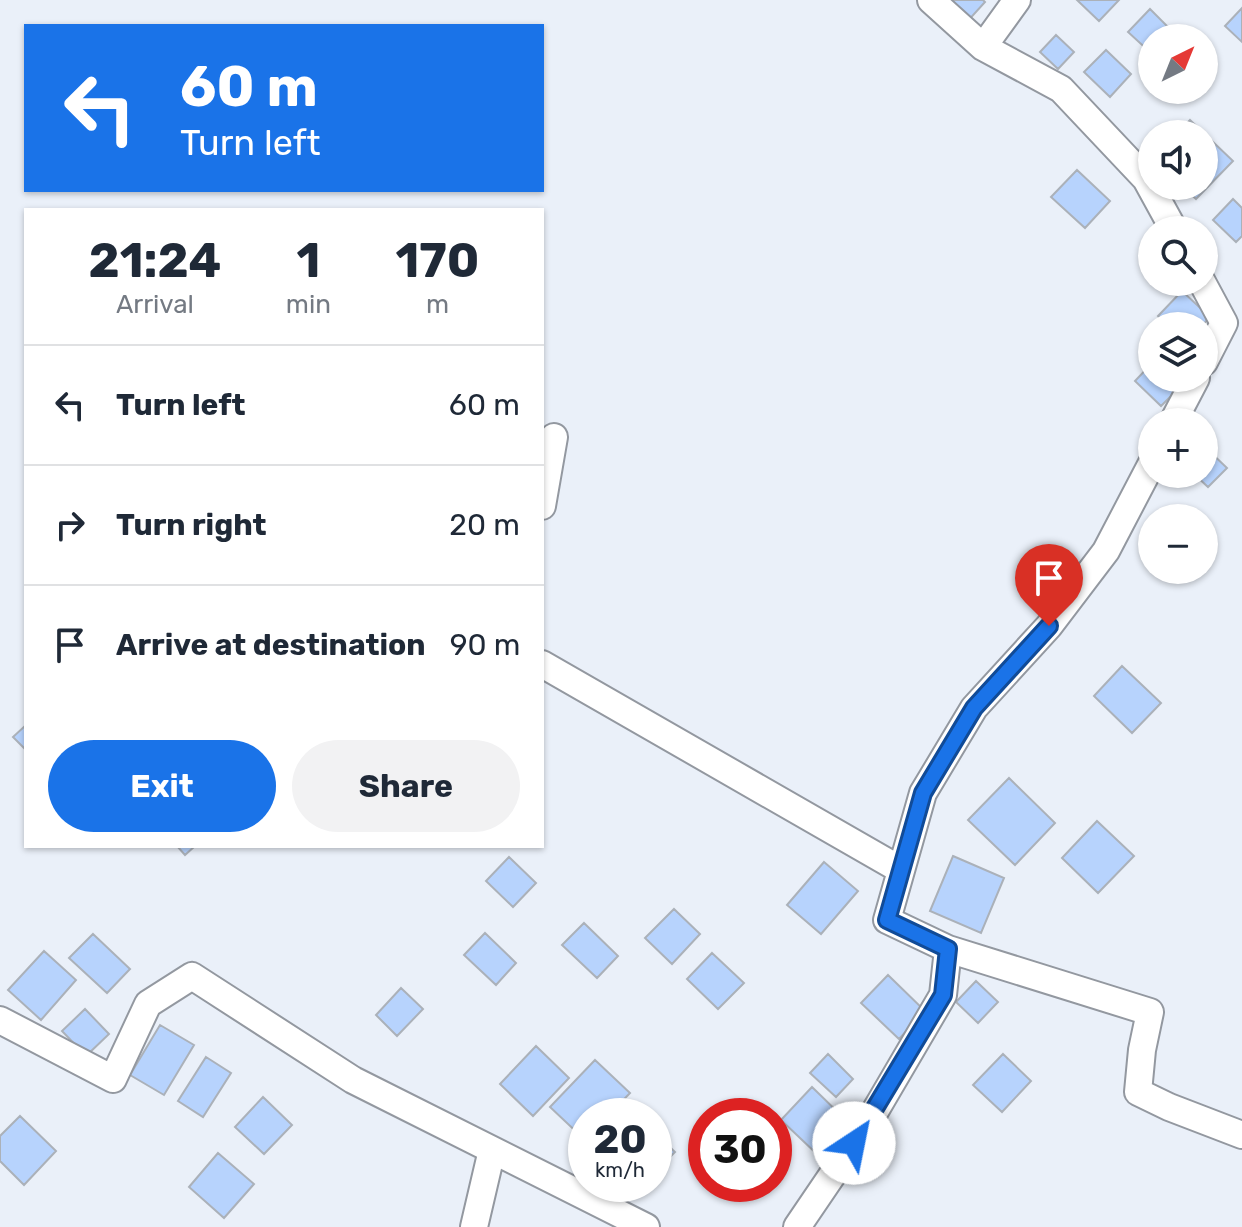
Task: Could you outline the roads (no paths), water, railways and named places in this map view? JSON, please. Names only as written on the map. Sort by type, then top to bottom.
[{"type":"street","points":[[931,0],[983,47],[1061,89],[1146,179],[1166,216]]},
{"type":"street","points":[[983,47],[1017,0]]},
{"type":"street","points":[[1210,296],[1224,323],[1218,335]]},
{"type":"street","points":[[544,494],[554,437]]},
{"type":"street","points":[[1139,488],[1106,551],[1049,626],[974,708],[923,793],[887,920],[948,949],[1150,1012],[1138,1092],[1242,1135]]},
{"type":"street","points":[[544,665],[901,870]]},
{"type":"street","points":[[797,1227],[871,1118],[943,995],[948,949]]},
{"type":"street","points":[[0,1020],[113,1079],[148,1004],[192,976],[353,1080],[646,1227]]},
{"type":"street","points":[[474,1227],[492,1150]]}]
